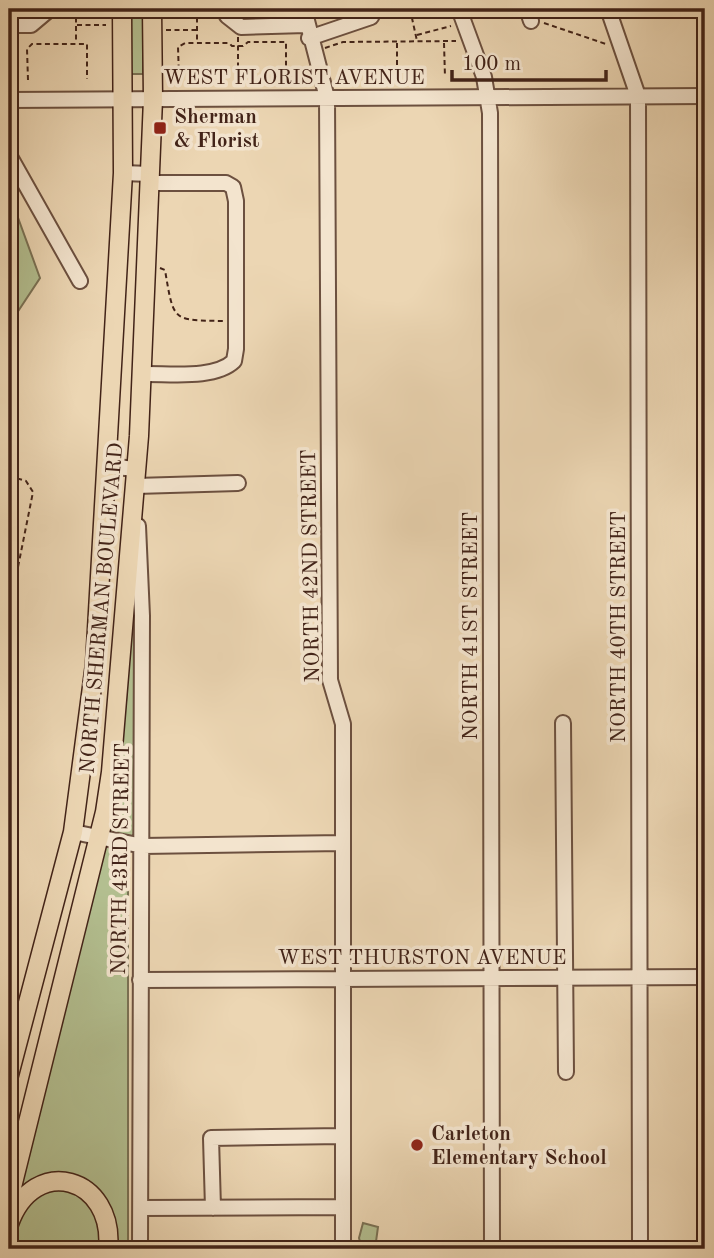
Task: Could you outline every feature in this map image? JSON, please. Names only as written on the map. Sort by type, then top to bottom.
[{"type":"main road","name":"NORTH SHERMAN BOULEVARD","points":[[9,1076],[13,1047],[73,832],[95,664],[123,173],[122,9]]},
{"type":"main road","name":"NORTH SHERMAN BOULEVARD","points":[[9,1199],[111,772],[141,374],[153,99],[152,9]]},
{"type":"main road","points":[[9,1224],[20,1199],[36,1186],[53,1182],[73,1183],[88,1190],[99,1202],[106,1220],[107,1249]]},
{"type":"street","points":[[9,25],[31,25],[50,9]]},
{"type":"street","points":[[226,9],[226,16],[240,27],[307,32],[371,17],[375,9]]},
{"type":"street","name":"NORTH 42ND STREET","points":[[304,9],[307,32],[327,98],[330,680],[343,724],[343,1249]]},
{"type":"street","name":"NORTH 41ST STREET","points":[[460,9],[490,97],[492,1249]]},
{"type":"street","name":"NORTH 40TH STREET","points":[[608,9],[638,96],[640,1249]]},
{"type":"street","name":"WEST FLORIST AVENUE","points":[[9,100],[705,96]]},
{"type":"street","points":[[9,155],[80,281]]},
{"type":"street","points":[[123,173],[150,179],[226,183],[233,187],[236,201],[234,361],[227,368],[210,371],[141,374]]},
{"type":"street","points":[[107,466],[135,477],[238,483]]},
{"type":"street","name":"NORTH 43RD STREET","points":[[135,477],[142,616],[140,1249]]},
{"type":"street","points":[[563,723],[566,1072]]},
{"type":"street","points":[[73,832],[143,846],[343,843]]},
{"type":"street","name":"WEST THURSTON AVENUE","points":[[140,980],[705,977]]},
{"type":"street","points":[[213,1208],[211,1138],[342,1136]]},
{"type":"street","points":[[141,1208],[343,1207]]},
{"type":"path","points":[[76,9],[76,44]]},
{"type":"path","points":[[197,9],[197,43]]},
{"type":"path","points":[[256,9],[256,16]]},
{"type":"path","points":[[410,9],[417,41]]},
{"type":"path","points":[[534,18],[606,44]]},
{"type":"path","points":[[76,25],[111,25]]},
{"type":"path","points":[[417,35],[451,26]]},
{"type":"path","points":[[162,30],[197,30]]},
{"type":"path","points":[[238,32],[238,78]]},
{"type":"path","points":[[351,35],[351,42]]},
{"type":"path","points":[[324,48],[351,42],[456,41]]},
{"type":"path","points":[[178,78],[178,47],[197,43],[229,43],[238,46],[248,42],[286,42],[286,77]]},
{"type":"path","points":[[397,42],[397,77]]},
{"type":"path","points":[[444,42],[445,77]]},
{"type":"path","points":[[29,79],[27,49],[32,44],[87,44],[87,79]]},
{"type":"path","points":[[159,268],[165,270],[170,303],[179,317],[195,322],[228,321]]},
{"type":"path","points":[[9,476],[26,481],[33,492],[9,612]]},
{"type":"green space","points":[[129,9],[143,9],[143,74],[130,74]]},
{"type":"green space","points":[[9,193],[40,278],[9,325]]},
{"type":"green space","points":[[132,603],[135,603],[135,833],[130,839],[109,833],[126,702]]},
{"type":"green space","points":[[106,846],[123,852],[128,865],[128,1249],[112,1249],[82,1181],[20,1191],[102,848]]},
{"type":"green space","points":[[55,1187],[80,1195],[93,1206],[99,1223],[102,1249],[9,1249],[16,1218],[34,1194]]},
{"type":"green space","points":[[363,1223],[378,1227],[375,1249],[362,1249],[359,1238]]},
{"type":"place","name":"Sherman & Florist","points":[[160,128]]},
{"type":"place","name":"Carleton Elementary School","points":[[417,1145]]}]
